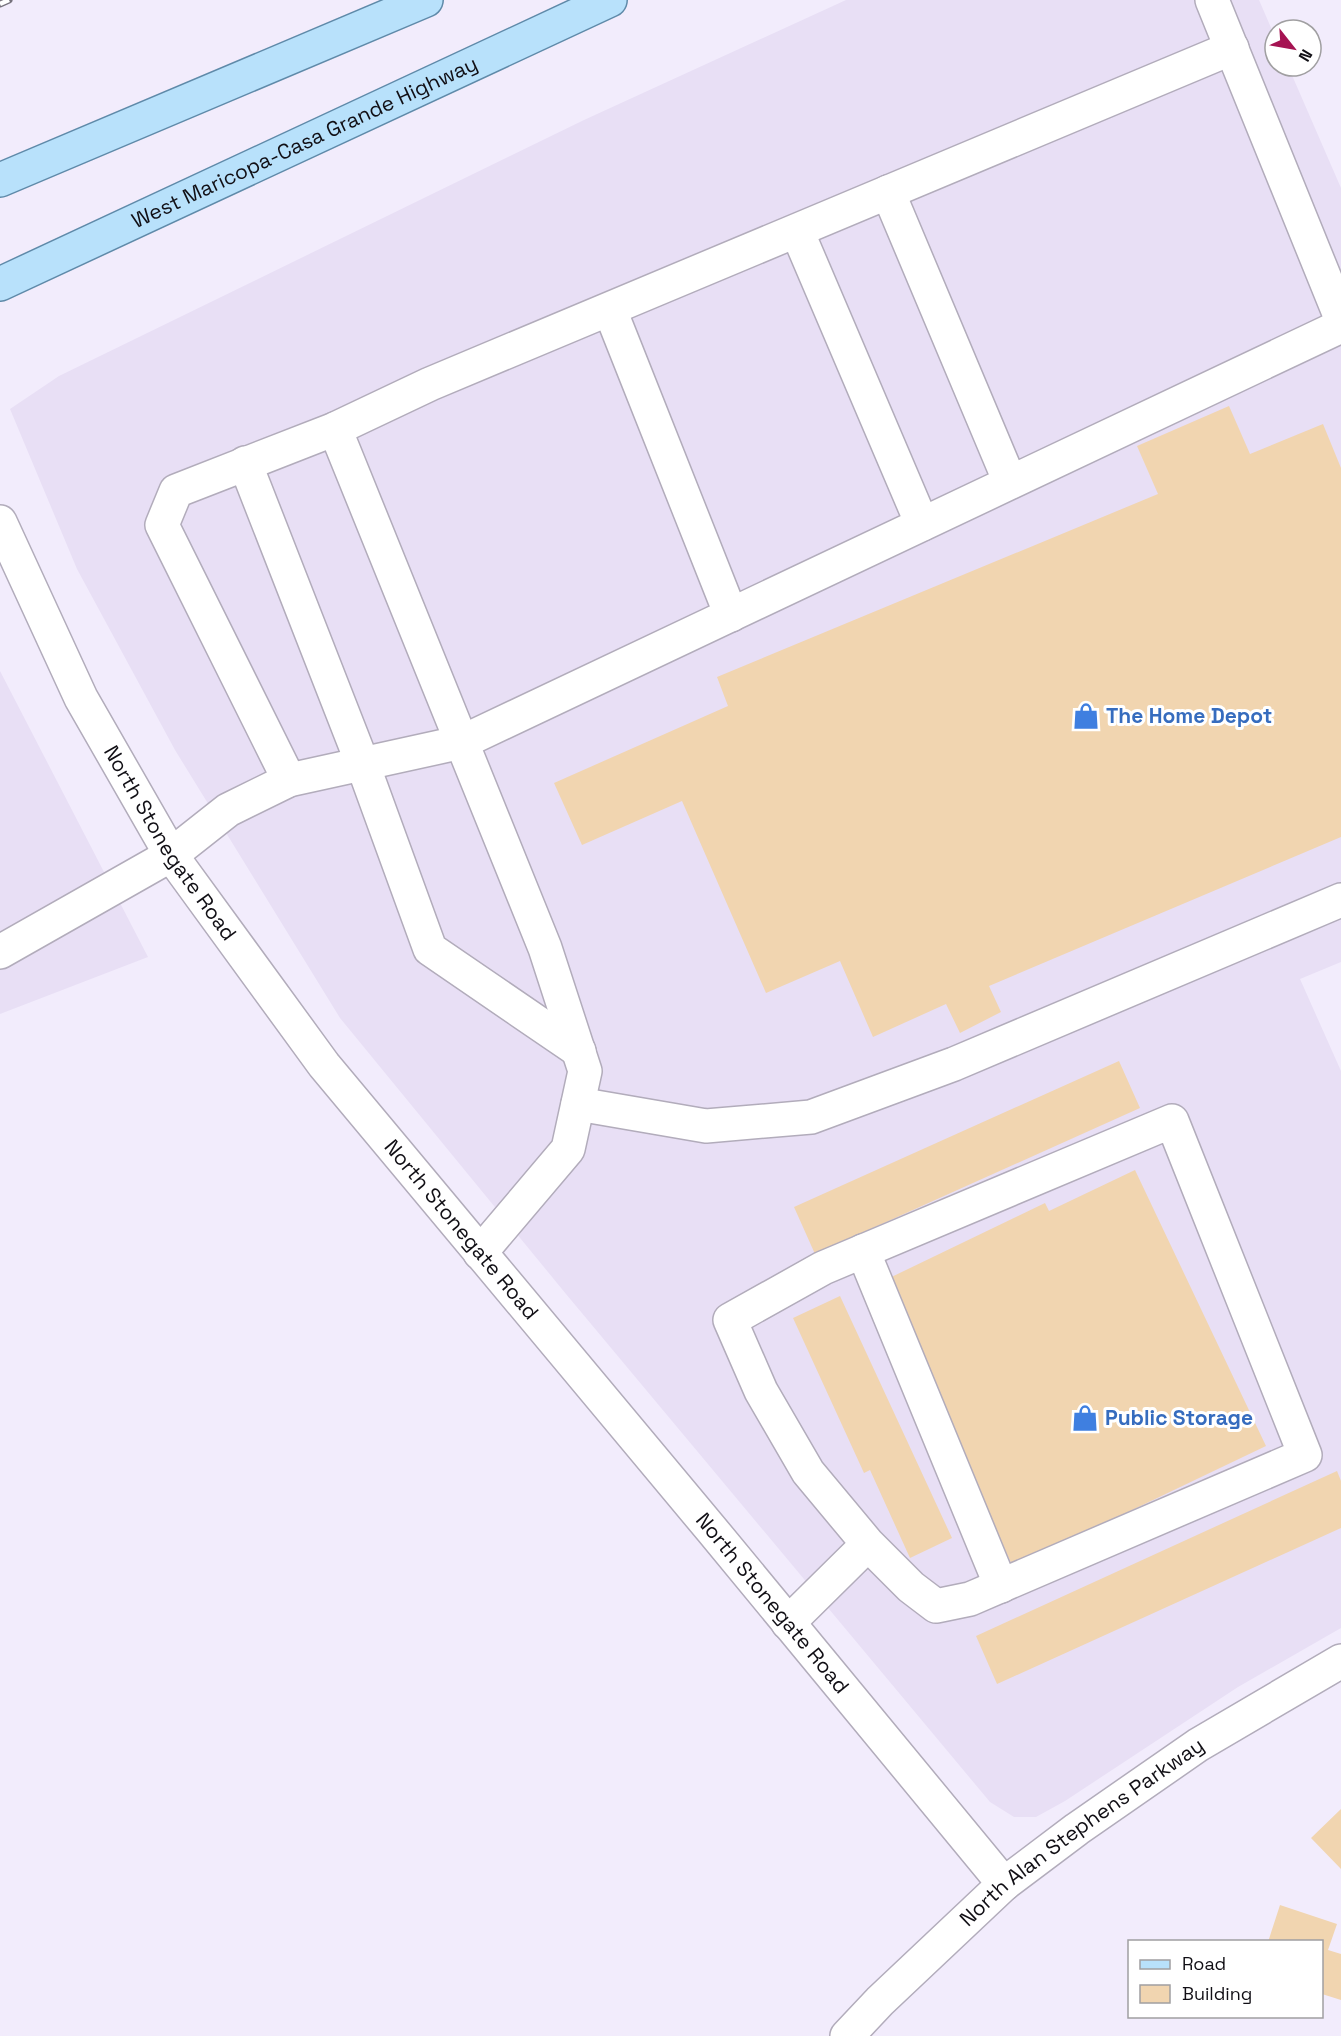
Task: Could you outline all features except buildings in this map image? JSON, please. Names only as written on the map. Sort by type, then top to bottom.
[{"type":"main road","points":[[0,180],[426,0]]},
{"type":"main road","name":"West Maricopa-Casa Grande Highway","points":[[0,284],[610,0]]},
{"type":"street","points":[[1212,0],[1341,318]]},
{"type":"street","points":[[289,780],[162,525],[176,491],[335,429],[430,384],[1232,48]]},
{"type":"street","points":[[888,192],[1011,482]]},
{"type":"street","points":[[797,231],[922,524]]},
{"type":"street","points":[[610,310],[731,615]]},
{"type":"street","points":[[0,952],[171,855],[228,810],[289,780],[462,742],[1341,326]]},
{"type":"street","points":[[335,429],[545,948],[585,1071],[568,1149],[480,1253]]},
{"type":"street","points":[[245,463],[363,765],[430,949],[579,1051]]},
{"type":"street","name":"North Stonegate Road","points":[[0,522],[81,698],[171,855],[324,1065],[1004,1884]]},
{"type":"street","points":[[578,1104],[706,1126],[811,1117],[954,1064],[1341,900]]},
{"type":"street","points":[[1172,1121],[1305,1455],[970,1599],[936,1606],[911,1587],[868,1544],[808,1472],[761,1391],[730,1320],[823,1268],[1172,1121]]},
{"type":"street","points":[[863,1251],[1000,1586]]},
{"type":"street","points":[[788,1623],[868,1544]]},
{"type":"street","name":"North Alan Stephens Parkway","points":[[848,2036],[880,2001],[1004,1884],[1077,1829],[1198,1745],[1341,1661]]},
{"type":"shaded area","points":[[846,0],[1259,0],[1267,18],[1263,18],[1263,78],[1293,78],[1341,188],[1341,962],[1300,979],[1341,1071],[1341,1628],[1238,1687],[1065,1801],[1036,1817],[1014,1817],[990,1802],[566,1294],[340,1018],[175,750],[77,569],[10,409],[59,376],[584,120]]},
{"type":"shaded area","points":[[0,671],[148,957],[0,1014]]},
{"type":"railway","points":[[0,4],[9,0]]},
{"type":"place","name":"The Home Depot","points":[[1086,716]]},
{"type":"place","name":"Public Storage","points":[[1085,1418]]}]
